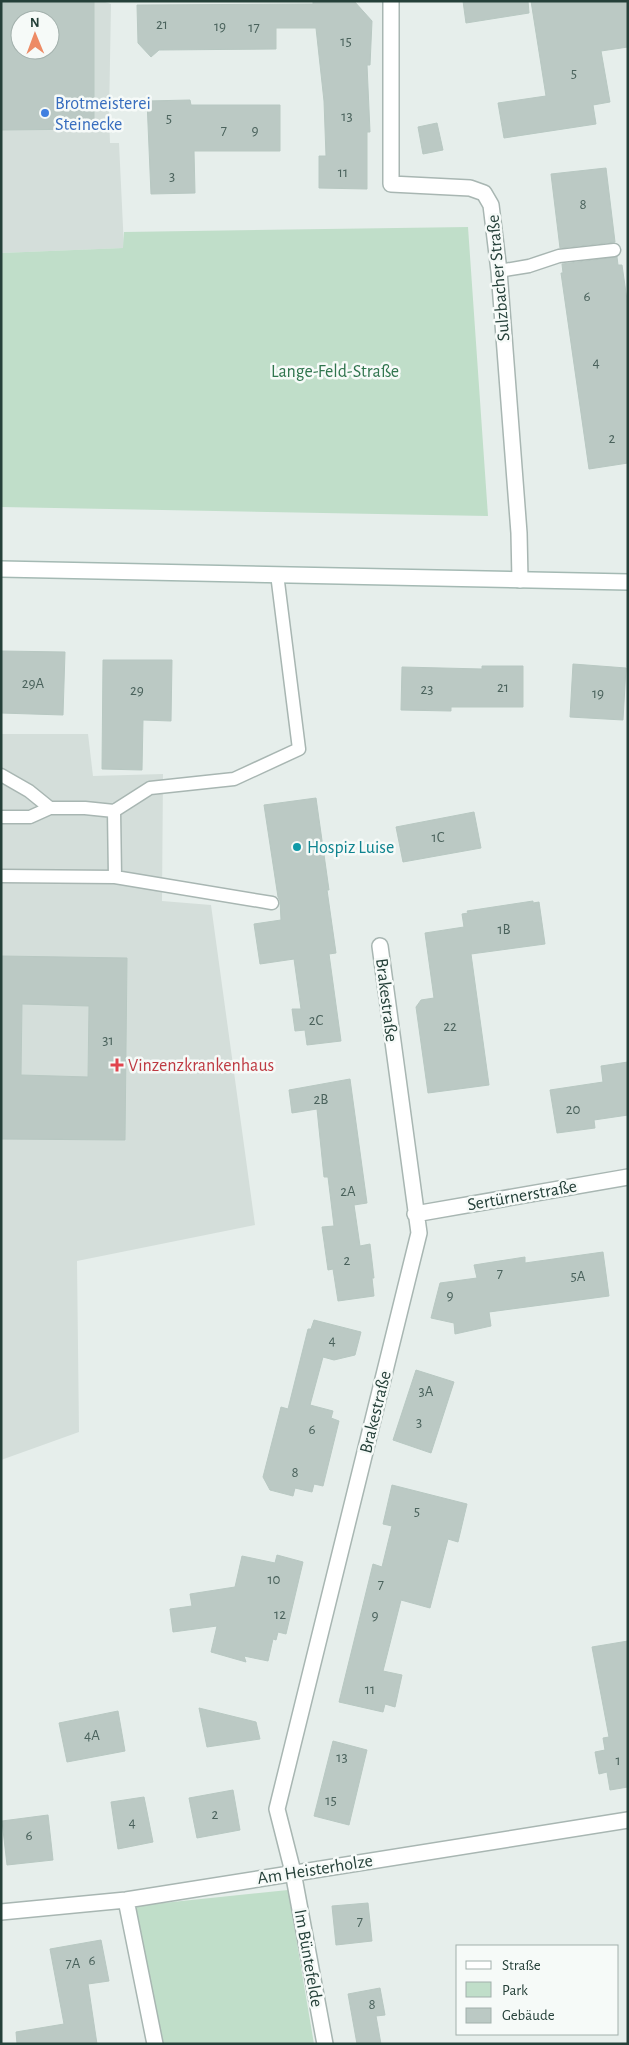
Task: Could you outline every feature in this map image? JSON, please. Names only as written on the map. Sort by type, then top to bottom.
[{"type":"street","name":"Sulzbacher Straße","points":[[391,1],[391,184],[470,188],[484,194],[491,205],[499,271],[519,533],[520,580]]},
{"type":"street","points":[[1,568],[628,582]]},
{"type":"street","name":"Brakestraße","points":[[293,1872],[277,1809],[419,1234],[380,946]]},
{"type":"street","name":"Sertürnerstraße","points":[[415,1214],[628,1177]]},
{"type":"street","name":"Am Heisterholze","points":[[1,1912],[126,1900],[628,1820]]},
{"type":"street","name":"Im Büntefelde","points":[[293,1872],[325,2044]]},
{"type":"street","points":[[126,1900],[155,2044]]},
{"type":"lane","points":[[499,271],[529,266],[559,256],[614,250]]},
{"type":"lane","points":[[1,817],[30,817],[50,808],[85,808],[114,811],[150,788],[234,778],[299,749],[277,574]]},
{"type":"lane","points":[[1,775],[29,791],[50,808]]},
{"type":"lane","points":[[114,811],[114,877]]},
{"type":"lane","points":[[1,876],[114,877],[272,903]]},
{"type":"shaded area","points":[[1,1],[102,1],[111,4],[110,143],[119,143],[124,248],[1,253]]},
{"type":"shaded area","name":"Vinzenzkrankenhaus","points":[[1,734],[88,734],[93,776],[163,774],[162,901],[211,905],[255,1225],[77,1261],[79,1432],[1,1460]]},
{"type":"green space","name":"Lange-Feld-Straße","points":[[468,227],[488,516],[1,507],[1,253],[123,248],[124,232]]},
{"type":"green space","points":[[288,1890],[314,2044],[163,2044],[134,1906]]},
{"type":"building","points":[[1,1],[94,1],[94,129],[1,130]]},
{"type":"building","points":[[313,1],[354,1],[372,21],[370,65],[367,65],[370,132],[367,132],[367,189],[319,188],[319,156],[326,156],[324,101],[316,28],[276,28],[276,49],[159,50],[151,57],[138,43],[137,5],[313,4]]},
{"type":"building","points":[[463,1],[528,1],[529,13],[466,23]]},
{"type":"building","points":[[531,1],[628,1],[628,47],[601,51],[610,102],[593,105],[596,124],[504,138],[498,103],[546,96]]},
{"type":"building","points":[[190,100],[191,105],[280,105],[280,151],[194,151],[195,193],[151,194],[147,101]]},
{"type":"building","points":[[437,123],[443,150],[423,154],[418,127]]},
{"type":"building","points":[[606,168],[615,242],[560,248],[551,174]]},
{"type":"building","points":[[617,257],[618,265],[622,265],[628,307],[628,463],[589,469],[561,273],[563,273],[562,264]]},
{"type":"building","points":[[1,651],[65,652],[63,715],[1,713]]},
{"type":"building","points":[[103,660],[172,660],[171,721],[143,720],[142,770],[102,769]]},
{"type":"building","points":[[573,664],[626,668],[623,720],[570,717]]},
{"type":"building","points":[[482,666],[523,666],[523,707],[451,707],[451,711],[401,710],[402,667],[482,669]]},
{"type":"building","name":"Hospiz Luise","points":[[316,798],[336,953],[329,954],[341,1041],[307,1045],[305,1030],[295,1031],[292,1009],[301,1009],[294,959],[260,964],[254,924],[281,920],[280,901],[264,805]]},
{"type":"building","points":[[474,812],[481,848],[403,862],[396,827]]},
{"type":"building","points":[[533,901],[533,903],[539,902],[545,944],[471,954],[489,1085],[428,1093],[416,1007],[421,1000],[434,998],[425,933],[464,927],[462,914],[468,913],[467,911]]},
{"type":"building","points":[[1,956],[127,958],[125,1140],[1,1139]],"holes":[[[22,1004],[89,1006],[88,1077],[21,1075]]]},
{"type":"building","points":[[628,1062],[628,1115],[594,1120],[595,1128],[557,1133],[550,1090],[603,1082],[601,1066]]},
{"type":"building","points":[[350,1079],[367,1203],[354,1205],[360,1246],[370,1244],[374,1296],[338,1301],[333,1269],[328,1270],[322,1227],[334,1226],[328,1177],[324,1177],[317,1109],[292,1113],[289,1090]]},
{"type":"building","points":[[603,1252],[609,1296],[489,1312],[491,1326],[455,1334],[454,1323],[431,1318],[440,1283],[477,1278],[474,1265],[525,1257],[525,1263]]},
{"type":"building","points":[[314,1320],[361,1332],[355,1355],[334,1360],[323,1357],[310,1405],[333,1411],[331,1418],[339,1421],[323,1486],[314,1484],[312,1492],[295,1488],[293,1496],[270,1490],[263,1477],[281,1407],[288,1409],[308,1329],[311,1329]]},
{"type":"building","points":[[416,1370],[454,1382],[431,1453],[393,1440]]},
{"type":"building","points":[[392,1485],[467,1504],[458,1542],[448,1539],[430,1608],[401,1600],[383,1671],[402,1675],[395,1707],[385,1704],[383,1712],[339,1702],[373,1564],[382,1567],[392,1526],[383,1524]]},
{"type":"building","points":[[277,1555],[303,1562],[286,1634],[278,1632],[276,1640],[273,1639],[268,1661],[244,1656],[246,1662],[211,1652],[217,1626],[173,1632],[170,1609],[192,1606],[190,1594],[235,1587],[242,1556],[275,1563]]},
{"type":"building","points":[[628,1641],[628,1787],[610,1790],[607,1772],[599,1774],[595,1752],[605,1750],[603,1738],[609,1737],[592,1647]]},
{"type":"building","points":[[199,1708],[256,1722],[260,1739],[207,1747]]},
{"type":"building","points":[[118,1711],[125,1751],[67,1762],[59,1723]]},
{"type":"building","points":[[333,1741],[367,1750],[349,1825],[314,1816]]},
{"type":"building","points":[[233,1790],[240,1830],[197,1838],[189,1798]]},
{"type":"building","points":[[144,1797],[153,1842],[118,1849],[111,1802]]},
{"type":"building","points":[[48,1815],[53,1860],[7,1865],[2,1821]]},
{"type":"building","points":[[368,1903],[372,1941],[336,1945],[332,1906]]},
{"type":"building","points":[[101,1940],[109,1981],[88,1984],[97,2044],[17,2044],[16,2032],[64,2024],[50,1949]]},
{"type":"building","points":[[380,1988],[385,2015],[376,2016],[381,2044],[357,2044],[348,1994]]},
{"type":"place","name":"Brotmeisterei Steinecke","points":[[45,113]]},
{"type":"place","name":"Hospiz Luise","points":[[297,847]]},
{"type":"place","name":"Vinzenzkrankenhaus","points":[[117,1065]]}]
